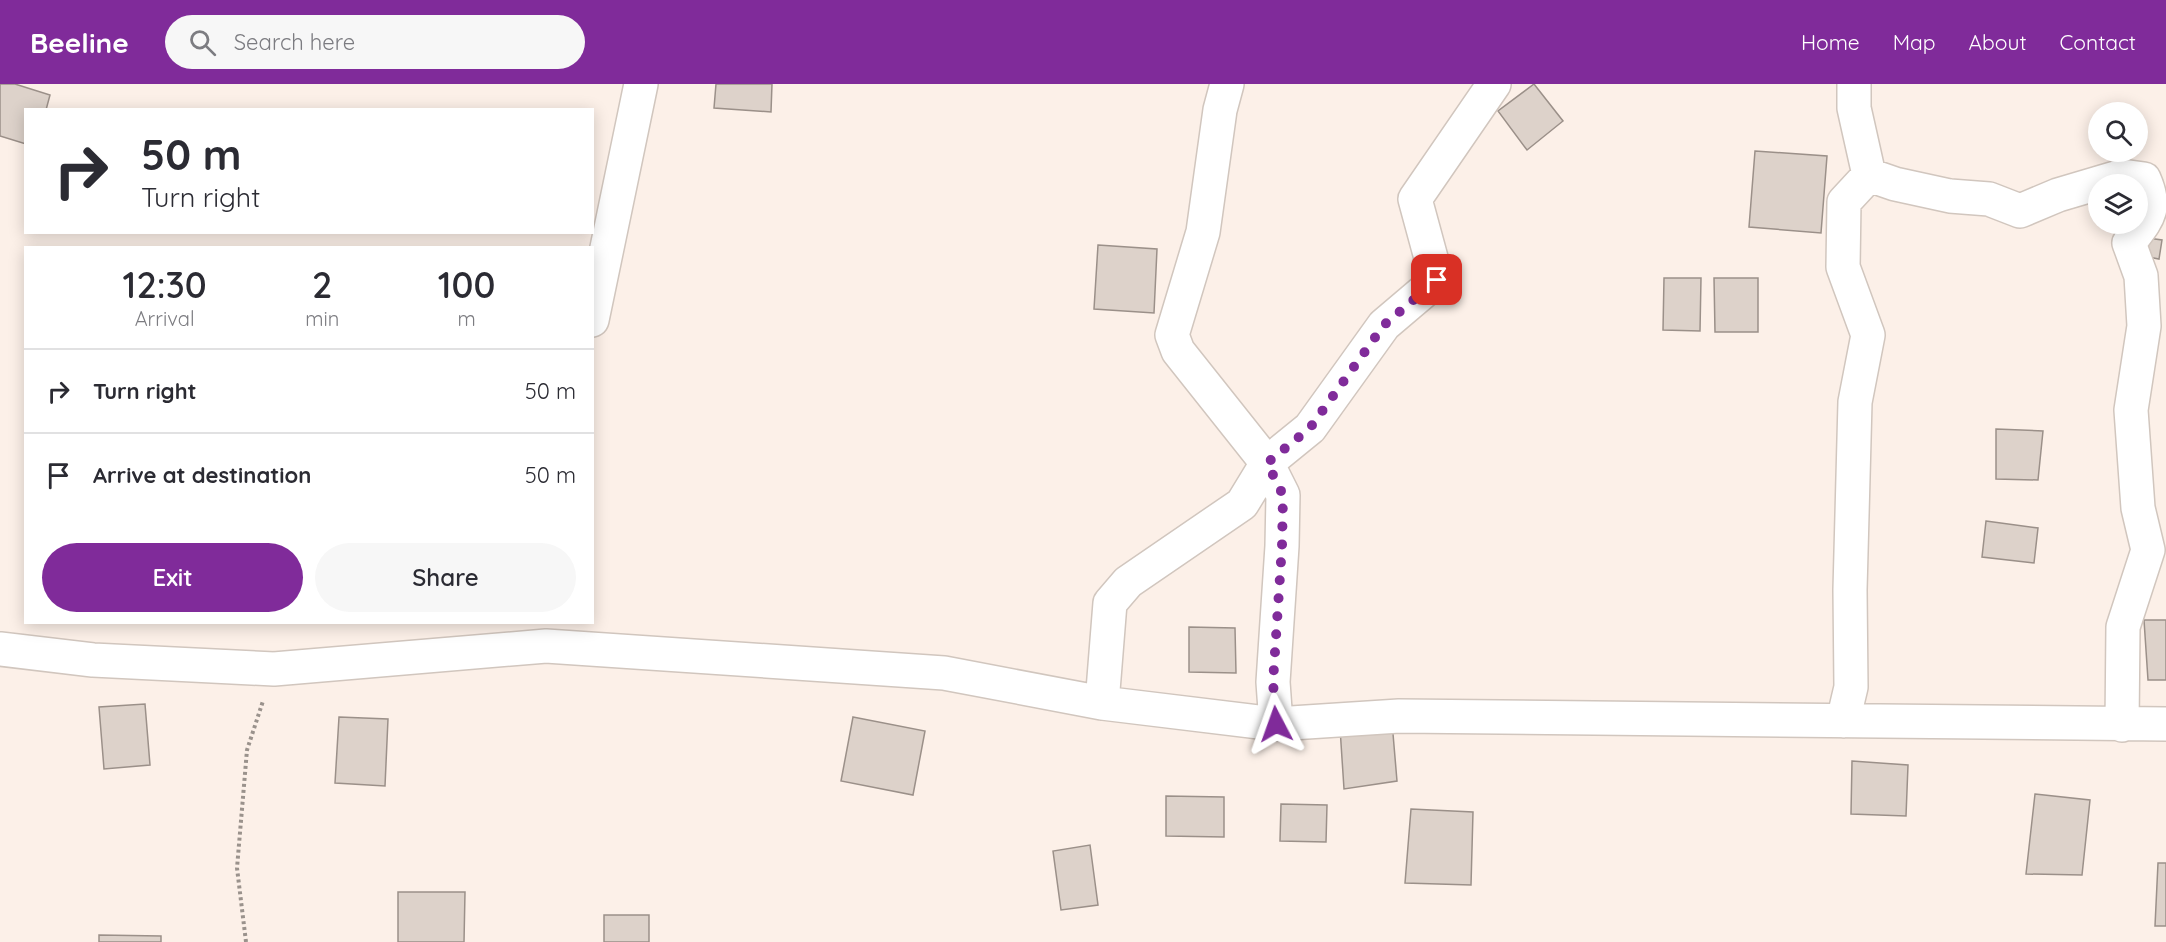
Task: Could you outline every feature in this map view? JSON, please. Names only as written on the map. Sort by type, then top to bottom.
[{"type":"street","points":[[594,310],[641,84]]},
{"type":"street","points":[[1227,84],[1220,110],[1203,232],[1172,335],[1178,351],[1267,463],[1283,495],[1273,682],[1276,724]]},
{"type":"street","points":[[1102,703],[1110,603],[1128,582],[1242,504],[1267,463],[1310,428],[1384,325],[1437,280],[1415,199],[1494,84]]},
{"type":"street","points":[[1854,84],[1854,108],[1869,175]]},
{"type":"street","points":[[1843,722],[1851,687],[1850,590],[1855,402],[1868,335],[1843,267],[1844,202],[1869,175]]},
{"type":"street","points":[[1869,175],[1895,184],[1950,196],[1989,199],[2020,211],[2058,195],[2122,176],[2144,179],[2150,193],[2150,215],[2129,243],[2141,276],[2145,326],[2131,410],[2138,508],[2148,550],[2123,627],[2122,725]]},
{"type":"street","points":[[0,649],[93,660],[273,669],[547,634],[945,673],[1102,703],[1276,724],[1400,716],[2166,724]]},
{"type":"path","points":[[246,942],[237,868],[247,750],[273,669]]},
{"type":"building","points":[[0,84],[15,84],[50,95],[47,108],[24,108],[24,143],[0,136]]},
{"type":"building","points":[[716,84],[772,84],[771,112],[714,108]]},
{"type":"building","points":[[1534,84],[1563,121],[1527,150],[1498,111]]},
{"type":"building","points":[[1755,151],[1827,156],[1821,233],[1749,227]]},
{"type":"building","points":[[2140,237],[2162,240],[2159,259],[2138,255]]},
{"type":"building","points":[[1098,245],[1157,249],[1154,313],[1094,309]]},
{"type":"building","points":[[1664,278],[1701,278],[1700,331],[1663,330]]},
{"type":"building","points":[[1714,278],[1758,278],[1758,332],[1715,332]]},
{"type":"building","points":[[1996,429],[2043,431],[2038,480],[1996,479]]},
{"type":"building","points":[[1986,521],[2038,528],[2034,563],[1982,557]]},
{"type":"building","points":[[2144,620],[2166,620],[2166,680],[2148,680]]},
{"type":"building","points":[[1189,627],[1235,628],[1236,673],[1189,672]]},
{"type":"building","points":[[145,704],[150,765],[104,769],[99,707]]},
{"type":"building","points":[[339,717],[388,719],[385,786],[335,783]]},
{"type":"building","points":[[853,717],[925,731],[913,795],[841,781]]},
{"type":"building","points":[[1392,722],[1397,781],[1344,789],[1340,728]]},
{"type":"building","points":[[1852,761],[1908,765],[1906,816],[1851,814]]},
{"type":"building","points":[[2035,794],[2090,800],[2082,875],[2026,874]]},
{"type":"building","points":[[1166,796],[1224,797],[1224,837],[1166,836]]},
{"type":"building","points":[[1281,804],[1327,805],[1326,842],[1280,841]]},
{"type":"building","points":[[1411,809],[1473,812],[1471,885],[1405,883]]},
{"type":"building","points":[[1090,845],[1098,905],[1061,910],[1053,851]]},
{"type":"building","points":[[2158,863],[2166,863],[2166,926],[2155,926]]},
{"type":"building","points":[[398,892],[465,892],[464,942],[398,942]]},
{"type":"building","points":[[604,915],[649,915],[649,942],[604,942]]},
{"type":"building","points":[[99,935],[161,936],[161,942],[99,942]]},
{"type":"route","points":[[1276,724],[1273,682],[1283,495],[1267,463],[1310,428],[1384,325],[1437,280]]}]
